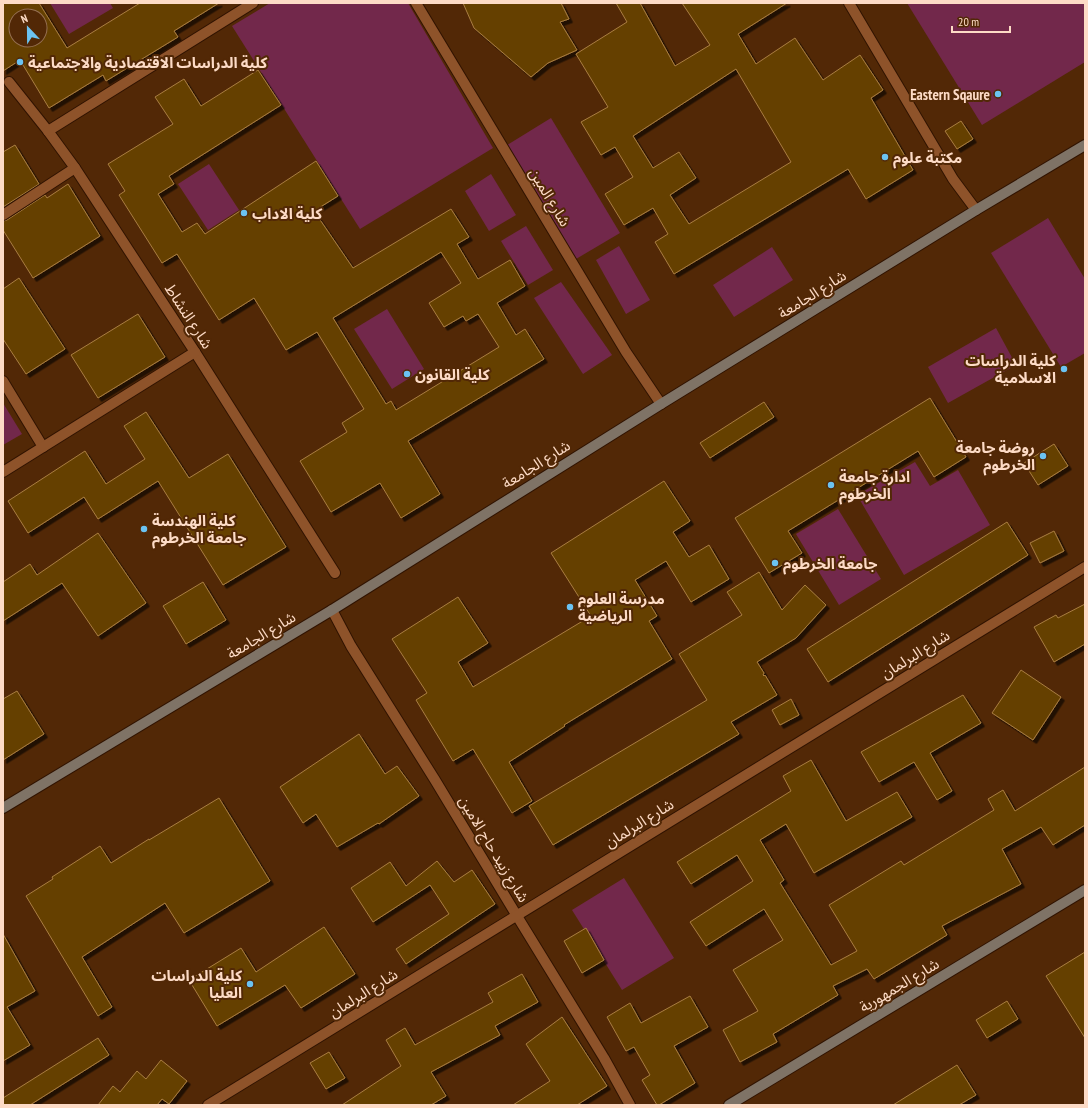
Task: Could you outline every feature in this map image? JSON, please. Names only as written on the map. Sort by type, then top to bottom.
[{"type":"main road","name":"شارع الجامعة","points":[[3,808],[332,610],[661,404],[976,210],[1085,146]]},
{"type":"main road","name":"شارع الجمهورية","points":[[729,1105],[1085,890]]},
{"type":"street","points":[[48,131],[253,3]]},
{"type":"street","name":"شارع المين","points":[[416,3],[626,352],[661,404]]},
{"type":"street","points":[[850,3],[953,179],[976,210]]},
{"type":"street","name":"شارع النشاط","points":[[9,82],[75,168],[195,352],[335,573]]},
{"type":"street","points":[[3,215],[75,168]]},
{"type":"street","points":[[3,472],[195,352]]},
{"type":"street","points":[[3,381],[43,447]]},
{"type":"street","name":"شارع البرلمان","points":[[208,1105],[1085,567]]},
{"type":"street","name":"شارع زبيد حاج الامين","points":[[332,610],[351,646],[435,780],[516,916],[604,1058],[630,1105]]},
{"type":"shaded area","points":[[50,3],[110,3],[113,8],[69,34]]},
{"type":"shaded area","points":[[270,3],[408,3],[493,148],[360,229],[232,26]]},
{"type":"shaded area","name":"Eastern Sqaure","points":[[907,3],[1085,3],[1085,62],[982,125]]},
{"type":"shaded area","points":[[551,118],[620,233],[576,259],[507,145]]},
{"type":"shaded area","points":[[209,164],[239,210],[208,230],[178,184]]},
{"type":"shaded area","points":[[491,174],[516,215],[489,231],[465,191]]},
{"type":"shaded area","name":"كلية الدراسات الاسلامية","points":[[1048,218],[1085,279],[1085,353],[1061,367],[991,253]]},
{"type":"shaded area","points":[[526,226],[553,270],[528,285],[501,241]]},
{"type":"shaded area","points":[[619,246],[650,300],[626,314],[596,260]]},
{"type":"shaded area","points":[[772,247],[793,280],[734,317],[713,285]]},
{"type":"shaded area","points":[[561,282],[612,355],[583,374],[534,298]]},
{"type":"shaded area","points":[[387,309],[424,369],[392,389],[354,329]]},
{"type":"shaded area","points":[[996,328],[1016,365],[948,403],[928,367]]},
{"type":"shaded area","points":[[3,403],[22,434],[3,445]]},
{"type":"shaded area","points":[[915,462],[930,486],[958,470],[990,525],[904,575],[857,495]]},
{"type":"shaded area","points":[[838,509],[881,579],[839,605],[796,534]]},
{"type":"shaded area","points":[[624,878],[674,958],[622,990],[572,910]]},
{"type":"building","points":[[3,3],[39,3],[42,8],[8,8],[8,48],[48,48],[48,17],[67,48],[140,3],[219,3],[174,31],[178,37],[106,81],[103,75],[49,108],[20,60],[3,71]]},
{"type":"building","points":[[463,3],[561,3],[569,19],[560,22],[577,50],[548,63],[531,77],[474,28]]},
{"type":"building","points":[[616,3],[640,3],[675,66],[710,45],[682,3],[787,3],[738,34],[756,64],[795,38],[823,80],[860,55],[883,90],[871,98],[913,170],[866,199],[848,169],[674,274],[655,242],[668,234],[653,208],[624,225],[605,194],[633,177],[615,147],[601,155],[581,122],[608,107],[576,54],[627,22]],"holes":[[[736,69],[791,162],[689,224],[670,195],[696,178],[679,152],[653,168],[633,136]]]},
{"type":"building","points":[[258,70],[281,105],[169,176],[174,184],[158,194],[182,232],[197,223],[205,234],[316,161],[338,196],[314,211],[353,268],[451,209],[469,237],[457,244],[478,279],[510,260],[525,286],[497,303],[516,335],[525,329],[544,359],[408,441],[440,494],[401,518],[380,483],[331,512],[300,461],[347,432],[342,423],[364,409],[317,332],[286,350],[254,298],[219,320],[177,254],[162,263],[119,195],[125,191],[108,164],[173,124],[155,97],[184,79],[201,106]],"holes":[[[441,252],[461,283],[429,303],[444,327],[463,316],[466,321],[478,314],[499,347],[396,410],[391,401],[386,404],[333,318]]]},
{"type":"building","points":[[961,121],[973,139],[957,149],[945,131]]},
{"type":"building","points":[[15,145],[39,184],[3,207],[3,152]]},
{"type":"building","points":[[68,184],[100,236],[33,278],[3,230],[3,221],[7,220],[45,195],[47,198]]},
{"type":"building","points":[[19,278],[65,349],[26,374],[3,339],[3,289]]},
{"type":"building","points":[[138,314],[165,357],[98,398],[71,355]]},
{"type":"building","name":"ادارة جامعة الخرطوم","points":[[930,398],[966,457],[934,477],[918,451],[788,531],[802,553],[769,573],[735,518]]},
{"type":"building","points":[[764,402],[774,417],[710,458],[700,443]]},
{"type":"building","points":[[146,412],[189,478],[228,454],[286,547],[223,585],[158,481],[98,519],[84,497],[28,533],[8,501],[85,451],[106,484],[145,459],[124,426]]},
{"type":"building","points":[[1054,444],[1068,466],[1038,485],[1024,463]]},
{"type":"building","points":[[664,481],[690,521],[673,532],[689,557],[709,545],[729,579],[691,602],[666,561],[635,580],[657,616],[649,621],[672,659],[564,725],[565,726],[509,762],[532,801],[512,813],[473,749],[453,761],[416,700],[427,693],[392,639],[458,597],[488,643],[458,662],[473,687],[591,616],[551,553]]},
{"type":"building","points":[[1007,522],[1028,555],[828,682],[807,649]]},
{"type":"building","points":[[1054,531],[1064,551],[1040,563],[1030,543]]},
{"type":"building","points":[[98,533],[146,603],[98,636],[62,583],[3,621],[3,582],[30,564],[37,575]]},
{"type":"building","points":[[759,572],[782,610],[805,585],[826,605],[796,638],[757,662],[764,673],[763,675],[765,675],[777,695],[731,722],[739,734],[553,845],[529,806],[707,700],[679,654],[742,615],[727,592]]},
{"type":"building","points":[[203,582],[226,620],[186,644],[163,606]]},
{"type":"building","points":[[1085,604],[1085,644],[1054,662],[1034,627],[1056,615],[1058,618]]},
{"type":"building","points":[[1021,670],[1061,697],[1033,740],[992,713]]},
{"type":"building","points":[[17,691],[44,734],[3,760],[3,699]]},
{"type":"building","points":[[963,695],[981,723],[930,753],[952,791],[937,800],[914,762],[879,782],[861,752]]},
{"type":"building","points":[[791,699],[799,715],[780,725],[772,710]]},
{"type":"building","points":[[359,734],[385,774],[397,766],[419,796],[379,824],[378,823],[337,847],[316,814],[303,823],[280,787]]},
{"type":"building","points":[[811,760],[846,821],[897,792],[912,817],[814,873],[786,824],[760,840],[784,880],[780,883],[831,965],[857,951],[829,905],[901,861],[904,865],[994,810],[988,799],[1003,790],[1015,811],[1085,767],[1085,825],[1053,845],[1041,827],[1002,849],[1021,884],[942,926],[947,935],[874,979],[867,969],[833,986],[838,995],[773,1034],[777,1042],[740,1062],[723,1030],[758,1011],[733,970],[783,940],[764,909],[706,946],[690,922],[753,881],[737,855],[691,884],[677,862],[791,791],[783,776]]},
{"type":"building","points":[[219,798],[270,881],[184,933],[165,903],[82,957],[112,1007],[98,1016],[26,896],[100,846],[111,863]]},
{"type":"building","points":[[437,861],[454,882],[472,870],[495,904],[406,964],[396,949],[449,914],[430,885],[373,922],[351,888],[390,862],[406,886]]},
{"type":"building","points":[[324,927],[355,974],[301,1008],[285,985],[217,1026],[189,980],[241,948],[256,972]]},
{"type":"building","points":[[586,928],[604,960],[582,973],[564,941]]},
{"type":"building","points":[[3,934],[35,991],[7,1007],[30,1045],[3,1061]]},
{"type":"building","points":[[1085,952],[1085,1038],[1046,976]]},
{"type":"building","points":[[522,974],[538,1002],[495,1026],[500,1035],[431,1072],[446,1096],[431,1105],[342,1105],[401,1066],[386,1040],[405,1028],[415,1045],[493,1002],[488,993]]},
{"type":"building","points":[[690,996],[708,1027],[674,1046],[695,1083],[657,1105],[642,1080],[650,1075],[634,1047],[626,1051],[607,1017],[630,1003],[641,1023]]},
{"type":"building","points":[[1007,1001],[1018,1019],[987,1038],[976,1020]]},
{"type":"building","points":[[562,1017],[607,1086],[577,1105],[513,1105],[550,1081],[526,1044]]},
{"type":"building","points":[[98,1038],[109,1055],[30,1105],[3,1105],[3,1098]]},
{"type":"building","points":[[329,1052],[345,1078],[326,1089],[310,1063]]},
{"type":"building","points":[[161,1060],[187,1081],[169,1104],[162,1099],[157,1105],[98,1105],[113,1086],[120,1092],[137,1071],[146,1079]]},
{"type":"building","points":[[957,1065],[976,1095],[959,1105],[893,1105]]},
{"type":"place","name":"كلية الدراسات الاقتصادية والاجتماعية","points":[[20,62]]},
{"type":"place","name":"Eastern Sqaure","points":[[998,94]]},
{"type":"place","name":"مكتبة علوم","points":[[885,157]]},
{"type":"place","name":"كلية الاداب","points":[[244,213]]},
{"type":"place","name":"كلية الدراسات الاسلامية","points":[[1064,369]]},
{"type":"place","name":"كلية القانون","points":[[407,374]]},
{"type":"place","name":"روضة جامعة الخرطوم","points":[[1043,456]]},
{"type":"place","name":"ادارة جامعة الخرطوم","points":[[831,485]]},
{"type":"place","name":"كلية الهندسة جامعة الخرطوم","points":[[144,529]]},
{"type":"place","name":"جامعة الخرطوم","points":[[775,563]]},
{"type":"place","name":"مدرسة العلوم الرياضية","points":[[570,607]]},
{"type":"place","name":"كلية الدراسات العليا","points":[[250,984]]}]
